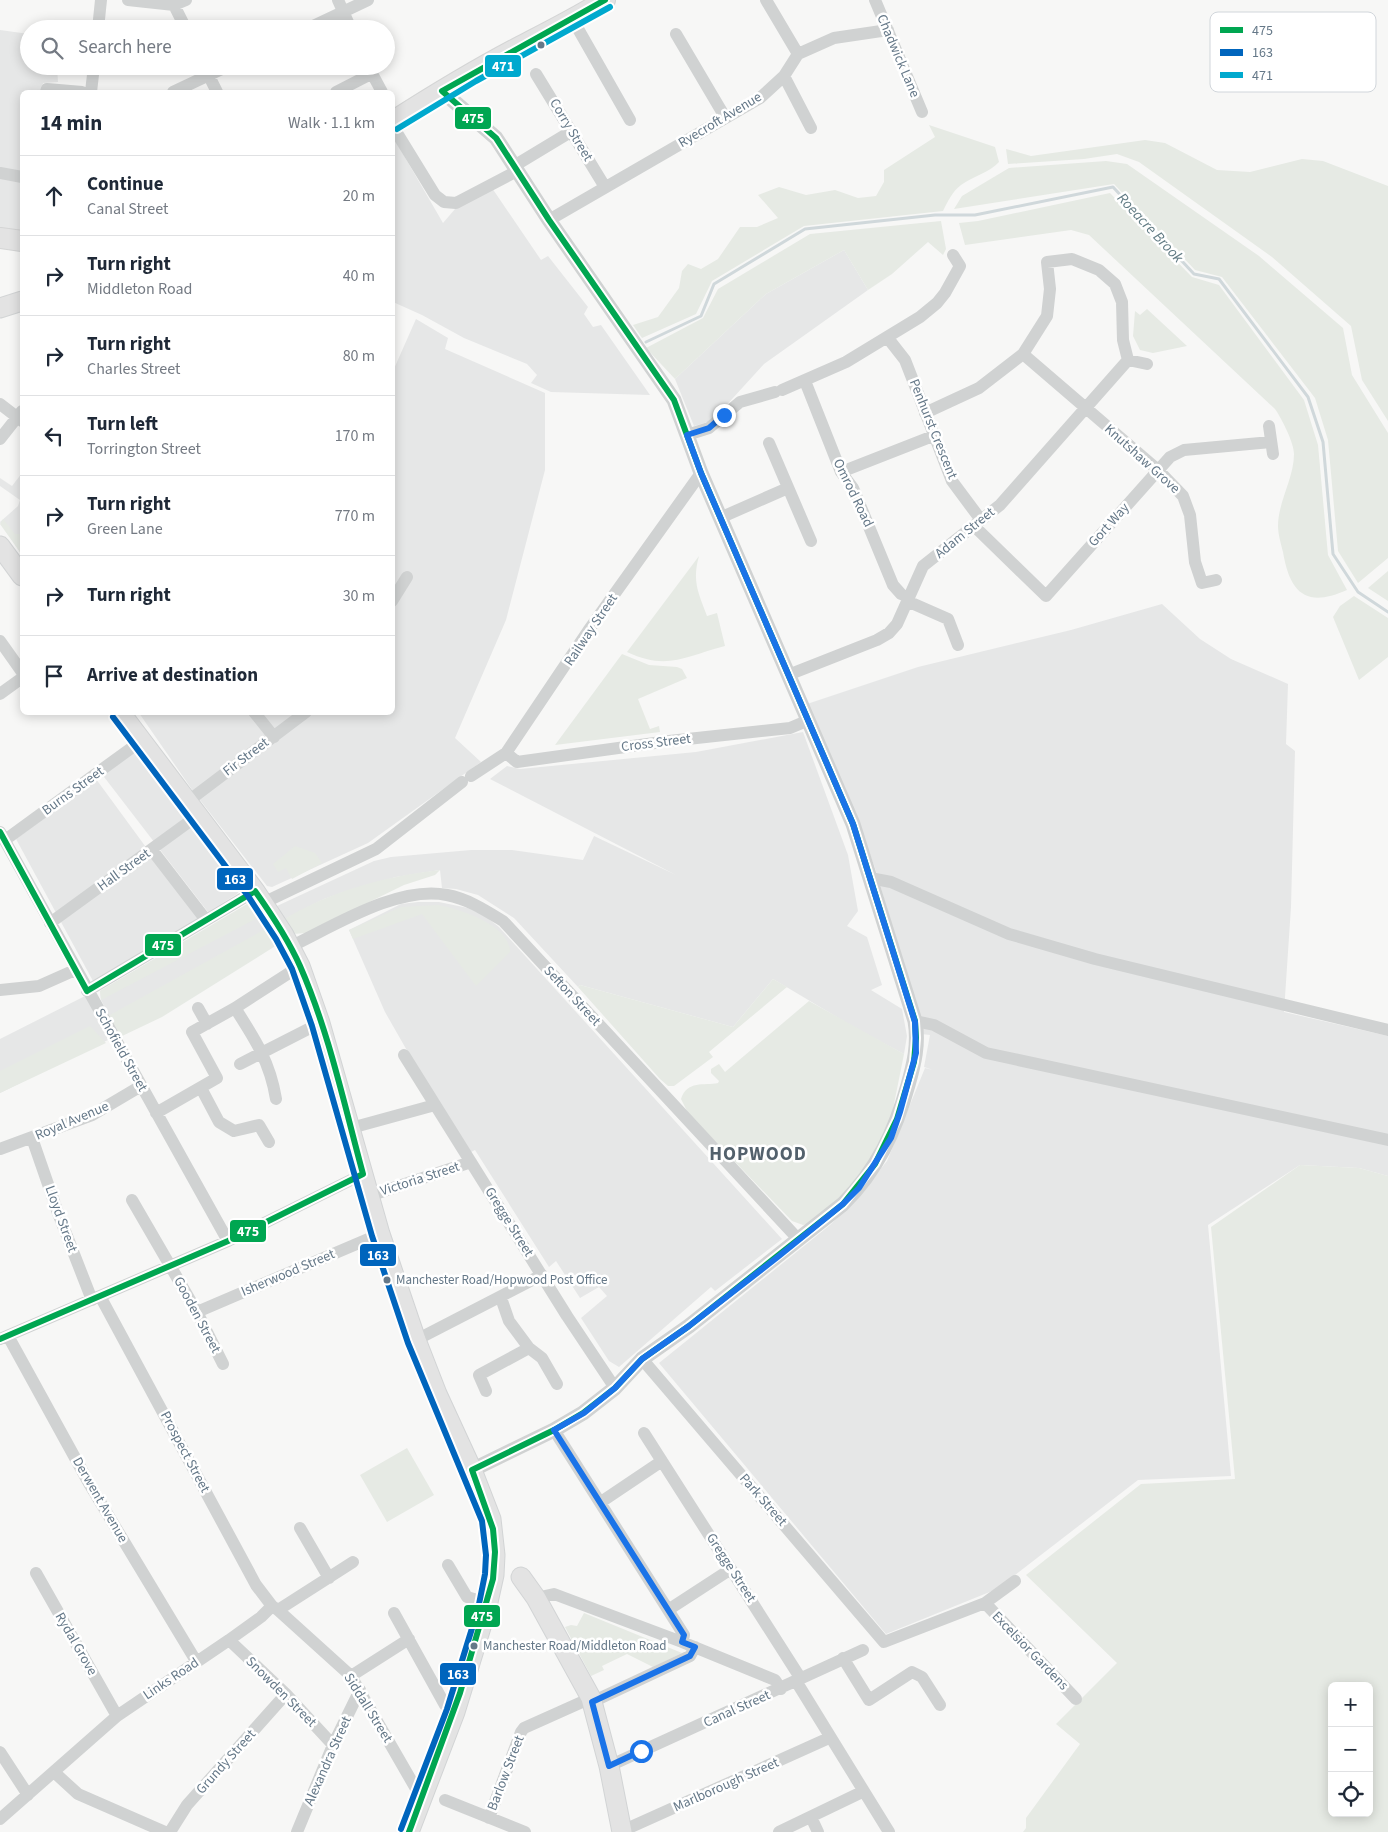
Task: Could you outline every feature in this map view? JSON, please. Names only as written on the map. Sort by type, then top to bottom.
[{"type":"highway","points":[[395,118],[521,46],[573,20],[605,0]]},
{"type":"highway","points":[[0,238],[20,241]]},
{"type":"main road","points":[[0,308],[20,301]]},
{"type":"main road","points":[[0,546],[20,573]]},
{"type":"main road","points":[[122,715],[262,900],[300,966],[320,1023],[380,1234],[416,1340],[436,1394],[472,1470],[490,1518],[495,1555],[494,1575],[487,1604],[455,1712],[409,1832]]},
{"type":"main road","points":[[521,1577],[536,1598],[591,1700],[609,1766],[622,1832]]},
{"type":"street","points":[[99,20],[101,0]]},
{"type":"street","points":[[128,0],[178,2],[183,20]]},
{"type":"street","points":[[321,20],[341,6],[368,0]]},
{"type":"street","points":[[766,0],[798,54],[834,38],[888,30]]},
{"type":"street","name":"Chadwick Lane","points":[[875,0],[922,112]]},
{"type":"street","points":[[341,6],[347,20]]},
{"type":"street","points":[[573,20],[630,120]]},
{"type":"street","points":[[676,34],[725,117]]},
{"type":"street","name":"Ryecroft Avenue","points":[[549,220],[760,98],[784,76],[798,54]]},
{"type":"street","name":"Corry Street","points":[[536,74],[605,187]]},
{"type":"street","points":[[91,90],[93,75]]},
{"type":"street","points":[[176,90],[200,75]]},
{"type":"street","points":[[208,75],[216,90]]},
{"type":"street","points":[[339,90],[362,75]]},
{"type":"street","points":[[372,75],[381,90]]},
{"type":"street","points":[[784,76],[811,128]]},
{"type":"street","points":[[47,90],[59,90]]},
{"type":"street","points":[[442,91],[496,138],[549,220],[674,400],[701,473],[722,517],[853,824],[915,1022],[917,1041],[915,1058],[891,1138],[859,1188],[843,1204],[700,1317],[642,1359],[615,1388],[584,1413],[554,1430],[472,1470]]},
{"type":"street","points":[[395,121],[435,195],[444,202],[456,203],[516,169],[572,131]]},
{"type":"street","points":[[0,173],[20,177]]},
{"type":"street","points":[[925,413],[979,388],[1022,354],[1047,316],[1050,289],[1047,262],[1072,259],[1099,270],[1115,284],[1122,302],[1123,340],[1128,360],[1147,364]]},
{"type":"street","points":[[687,435],[709,428],[740,402],[805,381],[846,362],[920,317],[937,303],[961,262]]},
{"type":"street","name":"Penhurst Crescent","points":[[887,337],[905,360],[952,481],[978,523]]},
{"type":"street","name":"Knutshaw Grove","points":[[1022,354],[1084,409],[1158,470],[1183,496],[1190,515],[1196,562],[1202,583],[1216,580]]},
{"type":"street","name":"Adam Street","points":[[788,675],[877,640],[889,633],[897,624],[924,566],[1000,505],[1128,360]]},
{"type":"street","name":"Omrod Road","points":[[805,381],[841,472],[853,488],[892,585],[908,599],[948,619],[958,645]]},
{"type":"street","points":[[0,404],[20,415]]},
{"type":"street","points":[[0,439],[20,417]]},
{"type":"street","name":"Gort Way","points":[[978,523],[1046,596],[1170,457],[1184,450],[1272,448],[1269,426]]},
{"type":"street","points":[[841,472],[933,436]]},
{"type":"street","points":[[769,443],[811,541]]},
{"type":"street","name":"Railway Street","points":[[87,991],[206,920],[262,900],[376,848],[466,779],[506,753],[588,632],[701,473]]},
{"type":"street","points":[[722,517],[788,488]]},
{"type":"street","points":[[395,597],[407,577]]},
{"type":"street","points":[[0,641],[20,669]]},
{"type":"street","points":[[0,694],[20,679]]},
{"type":"street","points":[[256,715],[274,737]]},
{"type":"street","name":"Fir Street","points":[[192,809],[274,737],[302,715]]},
{"type":"street","name":"Cross Street","points":[[506,753],[517,762],[790,728],[808,720]]},
{"type":"street","name":"Burns Street","points":[[2,836],[141,741]]},
{"type":"street","name":"Hall Street","points":[[50,923],[152,850],[192,809]]},
{"type":"street","name":"Schofield Street","points":[[2,836],[75,970],[112,1032],[228,1241]]},
{"type":"street","points":[[152,850],[206,920]]},
{"type":"street","points":[[870,878],[891,882],[1009,934],[1095,959],[1388,1030]]},
{"type":"street","name":"Sefton Street","points":[[287,941],[391,899],[416,893],[447,895],[475,904],[503,921],[799,1240]]},
{"type":"street","points":[[156,1113],[221,1076],[192,1032],[235,1008],[300,966]]},
{"type":"street","points":[[0,990],[39,986],[75,970]]},
{"type":"street","points":[[198,1008],[207,1024]]},
{"type":"street","points":[[235,1008],[264,1054],[273,1079],[276,1099]]},
{"type":"street","points":[[915,1022],[934,1025],[986,1053],[1388,1140]]},
{"type":"street","points":[[240,1064],[264,1054],[320,1023]]},
{"type":"street","name":"Gregge Street","points":[[404,1055],[542,1276],[615,1388]]},
{"type":"street","name":"Royal Avenue","points":[[0,1149],[92,1115],[141,1086]]},
{"type":"street","points":[[201,1088],[219,1122],[234,1131],[259,1125],[269,1142]]},
{"type":"street","points":[[351,1128],[435,1105]]},
{"type":"street","name":"Lloyd Street","points":[[32,1138],[58,1213],[96,1298]]},
{"type":"street","name":"Victoria Street","points":[[369,1196],[471,1162]]},
{"type":"street","points":[[4,1337],[228,1241],[363,1174]]},
{"type":"street","name":"Gooden Street","points":[[132,1200],[197,1312],[223,1364]]},
{"type":"street","name":"Isherwood Street","points":[[197,1312],[380,1234]]},
{"type":"street","points":[[416,1340],[542,1276]]},
{"type":"street","name":"Prospect Street","points":[[96,1298],[256,1585],[275,1608]]},
{"type":"street","points":[[501,1298],[509,1321],[529,1348],[542,1358],[557,1384]]},
{"type":"street","name":"Derwent Avenue","points":[[4,1337],[196,1661]]},
{"type":"street","points":[[486,1391],[479,1375],[529,1348]]},
{"type":"street","name":"Park Street","points":[[642,1359],[884,1642],[985,1603]]},
{"type":"street","points":[[554,1430],[684,1635],[682,1642]]},
{"type":"street","name":"Gregge Street","points":[[644,1432],[799,1680],[829,1738],[889,1832]]},
{"type":"street","points":[[601,1502],[662,1461]]},
{"type":"street","points":[[300,1528],[329,1578]]},
{"type":"street","name":"Links Road","points":[[0,1819],[55,1773],[117,1716],[261,1617],[353,1562]]},
{"type":"street","points":[[448,1565],[467,1597],[487,1604]]},
{"type":"street","points":[[668,1610],[731,1569]]},
{"type":"street","name":"Rydal Grove","points":[[36,1573],[117,1716]]},
{"type":"street","points":[[985,1603],[1015,1581]]},
{"type":"street","points":[[536,1598],[554,1594],[695,1647],[776,1680],[781,1689]]},
{"type":"street","name":"Excelsior Gardens","points":[[985,1603],[1076,1699]]},
{"type":"street","name":"Siddall Street","points":[[275,1608],[351,1676],[419,1794],[424,1796]]},
{"type":"street","points":[[394,1613],[445,1705],[455,1712]]},
{"type":"street","points":[[351,1676],[409,1639]]},
{"type":"street","name":"Snowden Street","points":[[229,1640],[286,1694],[333,1746]]},
{"type":"street","points":[[591,1700],[690,1656],[695,1647]]},
{"type":"street","name":"Canal Street","points":[[609,1766],[863,1650]]},
{"type":"street","points":[[844,1658],[869,1700],[912,1672],[922,1677],[940,1705]]},
{"type":"street","name":"Alexandra Street","points":[[297,1832],[333,1746],[360,1690]]},
{"type":"street","name":"Grundy Street","points":[[170,1832],[187,1805],[286,1694]]},
{"type":"street","name":"Barlow Street","points":[[494,1824],[524,1728],[591,1700]]},
{"type":"street","name":"Marlborough Street","points":[[622,1832],[829,1738]]},
{"type":"street","points":[[0,1752],[28,1795]]},
{"type":"street","points":[[55,1773],[78,1794],[165,1832]]},
{"type":"street","points":[[779,1832],[862,1792]]},
{"type":"street","points":[[445,1800],[494,1824],[525,1832]]},
{"type":"street","points":[[811,1817],[818,1832]]},
{"type":"shaded area","points":[[0,30],[20,33],[20,75],[58,75],[58,82],[43,83],[41,90],[20,90],[20,234],[0,230]]},
{"type":"shaded area","points":[[929,125],[995,147],[999,162],[991,169],[958,188],[950,197],[943,211],[804,226],[712,281],[696,314],[642,338],[633,325],[658,317],[679,288],[682,271],[688,264],[701,269],[718,259],[740,227],[757,227],[778,218],[758,195],[779,187],[806,195],[835,190],[858,198],[876,196],[884,182],[884,170],[935,137]]},
{"type":"shaded area","points":[[395,140],[443,223],[455,209],[492,188],[541,260],[548,256],[588,307],[584,314],[593,327],[601,325],[650,395],[551,392],[531,383],[537,375],[527,364],[464,338],[395,303]]},
{"type":"shaded area","points":[[1145,140],[1165,143],[1217,170],[1250,172],[1302,159],[1323,161],[1388,186],[1388,421],[1362,380],[1351,326],[1272,257],[1139,162],[1117,154],[1084,159],[1008,164],[1006,149],[1031,156]]},
{"type":"shaded area","points":[[1106,161],[1127,164],[1259,256],[1343,328],[1352,375],[1388,433],[1388,558],[1358,583],[1338,551],[1328,440],[1315,398],[1222,277],[1195,270],[1114,184],[954,209],[962,196],[1009,168]]},
{"type":"shaded area","points":[[1110,193],[1192,277],[1219,285],[1304,400],[1318,445],[1328,555],[1347,590],[1321,598],[1311,597],[1303,594],[1290,578],[1278,526],[1280,508],[1292,472],[1294,454],[1287,431],[1275,409],[1089,235],[1071,230],[965,245],[959,223],[978,221]]},
{"type":"shaded area","points":[[941,221],[946,249],[943,255],[928,242],[892,274],[868,290],[844,250],[766,294],[675,379],[646,348],[703,318],[718,289],[810,234]]},
{"type":"shaded area","points":[[844,250],[868,290],[764,364],[712,421],[694,426],[675,379],[766,294]]},
{"type":"shaded area","points":[[1147,309],[1187,346],[1153,353],[1140,350],[1133,336],[1135,311],[1140,315]]},
{"type":"shaded area","points":[[416,319],[448,338],[445,349],[545,393],[545,470],[506,620],[455,738],[481,762],[368,843],[272,887],[267,886],[193,791],[140,715],[395,715],[395,366]]},
{"type":"shaded area","points":[[20,476],[20,500],[0,486],[0,478],[12,486]]},
{"type":"shaded area","points":[[20,500],[20,552],[0,522],[18,506]]},
{"type":"shaded area","points":[[3,519],[15,534],[20,534],[20,552],[0,524]]},
{"type":"shaded area","points":[[699,556],[696,580],[699,593],[707,616],[717,613],[725,646],[676,660],[665,661],[641,658],[627,652]]},
{"type":"shaded area","points":[[1388,571],[1388,601],[1368,588]]},
{"type":"shaded area","points":[[1354,596],[1388,618],[1388,657],[1359,680],[1333,617],[1340,606]]},
{"type":"shaded area","points":[[1162,604],[1200,639],[1231,659],[1288,684],[1286,744],[1295,751],[1291,907],[1284,1012],[1388,1036],[1388,1176],[1359,1168],[1300,1165],[1208,1225],[1231,1476],[1138,1480],[997,1589],[886,1634],[659,1363],[830,1225],[860,1195],[887,1161],[925,1068],[933,1070],[924,1067],[930,1035],[921,1034],[920,1020],[875,868],[858,822],[807,704],[918,667],[1071,630]]},
{"type":"shaded area","points":[[622,654],[649,665],[677,667],[682,669],[687,678],[638,699],[650,729],[659,726],[660,732],[555,745]]},
{"type":"shaded area","points":[[803,732],[848,855],[858,911],[847,926],[867,937],[882,985],[871,990],[902,1009],[907,1036],[904,1054],[857,1029],[773,979],[733,1027],[580,985],[578,987],[514,918],[478,895],[456,889],[442,888],[440,870],[396,877],[347,891],[324,899],[283,920],[277,906],[374,861],[391,857],[471,850],[512,850],[583,860],[594,836],[676,875],[490,779],[507,766],[520,769],[696,752]]},
{"type":"shaded area","points":[[135,748],[239,884],[240,889],[237,894],[208,912],[101,773]]},
{"type":"shaded area","points":[[96,779],[200,921],[93,981],[16,839]]},
{"type":"shaded area","points":[[295,846],[315,853],[322,863],[292,879],[286,868],[278,872],[273,864]]},
{"type":"shaded area","points":[[440,870],[435,875],[404,885],[306,933],[293,934],[283,920],[320,901],[359,886],[399,876]]},
{"type":"shaded area","points":[[253,902],[263,915],[101,1000],[100,991]]},
{"type":"shaded area","points":[[439,902],[468,908],[485,916],[499,927],[782,1239],[715,1291],[711,1287],[619,1367],[609,1361],[581,1318],[607,1296],[599,1287],[580,1298],[556,1261],[549,1267],[475,1150],[471,1152],[429,1089],[385,1012],[349,930],[401,904]]},
{"type":"shaded area","points":[[251,903],[269,927],[120,1037],[101,1000],[100,991]]},
{"type":"shaded area","points":[[438,905],[459,910],[482,920],[493,926],[508,942],[510,952],[476,986],[422,914],[353,939],[349,930],[401,907]]},
{"type":"shaded area","points":[[269,927],[277,945],[162,1017],[120,1037],[108,1016]]},
{"type":"shaded area","points":[[773,979],[787,987],[709,1052],[713,1057],[674,1086],[668,1086],[660,1079],[578,987],[580,985],[733,1027]]},
{"type":"shaded area","points":[[87,995],[112,1038],[0,1093],[0,1039]]},
{"type":"shaded area","points":[[809,1001],[904,1054],[892,1114],[882,1140],[868,1163],[839,1201],[808,1224],[803,1225],[792,1221],[688,1113],[681,1099],[687,1089],[692,1086],[718,1083],[719,1081],[711,1073],[711,1069],[719,1064],[725,1072]]},
{"type":"shaded area","points":[[90,1026],[106,1043],[0,1093],[0,1071]]},
{"type":"shaded area","points":[[1300,1165],[1359,1168],[1388,1176],[1388,1832],[1023,1832],[1026,1828],[1026,1818],[1080,1744],[1056,1724],[1117,1663],[1026,1575],[1141,1484],[1235,1479],[1211,1227]]},
{"type":"shaded area","points":[[407,1448],[434,1495],[387,1522],[360,1475]]},
{"type":"shaded area","points":[[584,1613],[682,1653],[653,1667],[627,1654],[602,1666],[604,1670],[591,1676],[565,1627],[577,1626]]},
{"type":"waterway","name":"Roeacre Brook","points":[[646,342],[701,316],[714,284],[805,229],[935,215],[975,215],[1113,187],[1194,274],[1219,279],[1308,397],[1323,442],[1333,554],[1358,592],[1388,612]]},
{"type":"transit line","name":"475","points":[[409,1832],[460,1693],[493,1579],[495,1552],[493,1529],[472,1470],[554,1430],[583,1413],[615,1388],[642,1359],[689,1326],[843,1204],[875,1164],[897,1119],[914,1062],[915,1021],[853,824],[701,473],[674,400],[549,220],[496,138],[442,91],[605,0]]},
{"type":"transit line","name":"471","points":[[397,129],[476,81],[610,7]]},
{"type":"transit line","name":"163","points":[[113,717],[248,896],[276,939],[292,969],[312,1026],[372,1236],[408,1343],[482,1521],[486,1555],[485,1574],[478,1609],[447,1709],[401,1829]]},
{"type":"transit line","name":"475","points":[[0,832],[87,991],[255,891],[274,918],[290,946],[310,991],[335,1068],[363,1174],[228,1241],[0,1339]]},
{"type":"place","name":"Manchester Road/Hopwood Post Office","points":[[387,1280]]},
{"type":"place","name":"Manchester Road/Middleton Road","points":[[474,1646]]},
{"type":"district","name":"HOPWOOD","points":[[758,1154]]},
{"type":"route","points":[[641,1751],[609,1766],[592,1702],[690,1656],[695,1647],[682,1642],[684,1635],[554,1430],[584,1413],[615,1388],[642,1359],[689,1326],[779,1256],[843,1204],[859,1188],[891,1138],[911,1072],[917,1041],[915,1022],[853,824],[722,517],[701,473],[687,435],[709,428],[724,415]]}]
